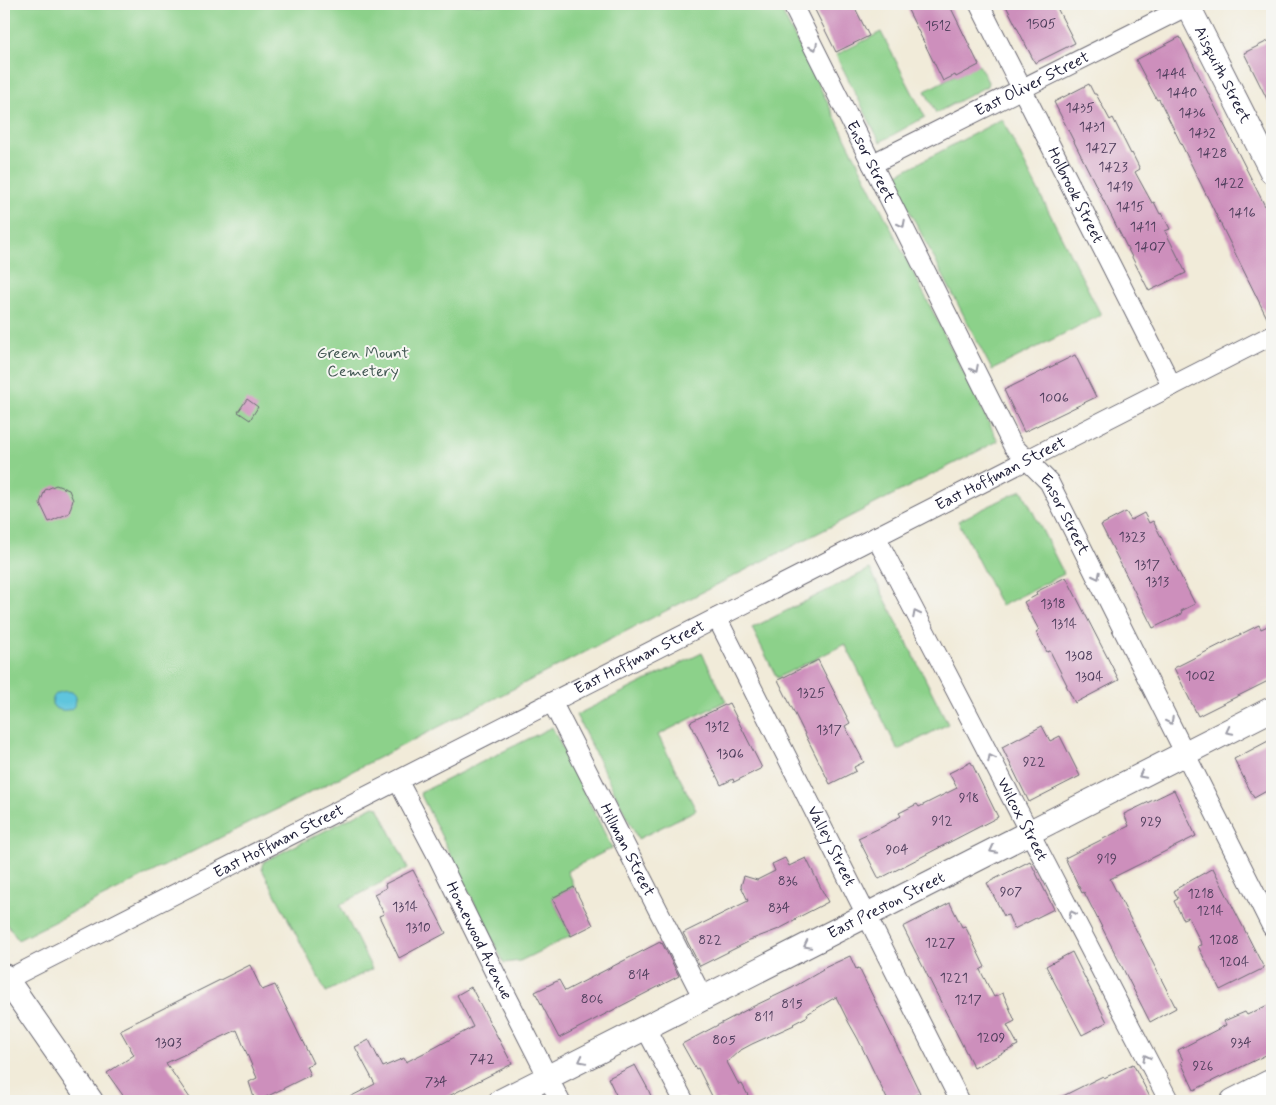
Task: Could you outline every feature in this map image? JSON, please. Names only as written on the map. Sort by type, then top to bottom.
[{"type":"main road","name":"Aisquith Street","points":[[1188,4],[1272,172]]},
{"type":"main road","name":"East Preston Street","points":[[501,1101],[1272,709]]},
{"type":"main road","points":[[5,978],[91,1101]]},
{"type":"main road","points":[[1233,1101],[1272,1081]]},
{"type":"street","name":"Ensor Street","points":[[792,4],[1013,446],[1049,482],[1272,927]]},
{"type":"street","name":"Holbrook Street","points":[[979,4],[1172,386]]},
{"type":"street","name":"East Oliver Street","points":[[872,164],[1188,4]]},
{"type":"street","name":"East Hoffman Street","points":[[5,978],[398,781],[1272,335]]},
{"type":"street","name":"Wilcox Street","points":[[876,537],[1169,1101]]},
{"type":"street","name":"Valley Street","points":[[717,618],[960,1101]]},
{"type":"street","name":"Hillman Street","points":[[552,702],[703,998]]},
{"type":"street","name":"Homewood Avenue","points":[[398,781],[560,1101]]},
{"type":"street","points":[[646,1027],[684,1101]]},
{"type":"green space","name":"Green Mount Cemetery","points":[[4,4],[778,4],[998,441],[18,940],[4,919]]},
{"type":"green space","points":[[881,32],[925,117],[880,142],[836,55]]},
{"type":"green space","points":[[979,65],[988,82],[987,86],[936,113],[925,91]]},
{"type":"green space","points":[[1002,119],[1101,315],[992,370],[892,177]]},
{"type":"green space","points":[[1022,490],[1064,574],[1001,606],[958,521]]},
{"type":"green space","points":[[870,569],[948,724],[898,750],[845,644],[777,678],[752,628]]},
{"type":"green space","points":[[702,653],[726,701],[658,735],[696,810],[638,839],[576,715]]},
{"type":"green space","points":[[552,727],[612,848],[567,871],[574,887],[552,898],[571,936],[520,961],[504,963],[420,793]]},
{"type":"green space","points":[[374,806],[378,807],[408,868],[340,905],[372,969],[326,992],[262,869],[262,865],[265,861]]},
{"type":"water","points":[[66,691],[72,692],[76,696],[75,704],[67,710],[55,708],[52,704],[54,696]]},
{"type":"building","points":[[812,4],[853,4],[869,36],[836,52]]},
{"type":"building","points":[[905,4],[949,4],[979,65],[956,77],[955,75],[943,81]]},
{"type":"building","points":[[1005,4],[1055,4],[1075,43],[1035,63]]},
{"type":"building","points":[[1180,37],[1272,220],[1272,324],[1270,324],[1159,99],[1157,100],[1136,60]]},
{"type":"building","points":[[1272,39],[1272,109],[1244,53]]},
{"type":"building","points":[[1089,84],[1110,120],[1113,118],[1132,153],[1140,169],[1135,172],[1152,203],[1154,202],[1160,214],[1162,213],[1170,229],[1165,231],[1186,273],[1149,291],[1054,102]]},
{"type":"building","points":[[1075,355],[1096,397],[1024,432],[1004,390]]},
{"type":"building","points":[[247,399],[258,407],[250,420],[238,412]]},
{"type":"building","points":[[56,485],[69,490],[73,500],[69,513],[49,522],[40,503],[45,490]]},
{"type":"building","points":[[1126,512],[1131,520],[1144,513],[1149,523],[1153,521],[1195,604],[1181,611],[1182,614],[1153,628],[1101,525]]},
{"type":"building","points":[[1066,577],[1119,680],[1075,703],[1050,651],[1047,652],[1036,632],[1039,630],[1024,602],[1037,595],[1036,592]]},
{"type":"building","points":[[1272,624],[1272,679],[1198,716],[1174,668],[1259,625],[1261,629]]},
{"type":"building","points":[[818,660],[850,723],[845,726],[864,762],[854,767],[856,771],[830,784],[778,680]]},
{"type":"building","points":[[729,703],[762,768],[734,782],[733,779],[721,785],[690,722]]},
{"type":"building","points":[[1042,726],[1050,741],[1060,736],[1080,776],[1029,802],[1002,747]]},
{"type":"building","points":[[1272,739],[1272,788],[1254,798],[1234,759]]},
{"type":"building","points":[[971,762],[998,817],[879,879],[858,838],[901,816],[899,813],[917,804],[919,807],[957,788],[949,773]]},
{"type":"building","points":[[1174,790],[1196,836],[1110,879],[1176,1008],[1150,1022],[1065,858],[1129,826],[1124,814]]},
{"type":"building","points":[[785,858],[789,866],[806,858],[828,902],[779,929],[747,941],[700,966],[683,933],[748,901],[741,886],[744,876],[757,880],[775,871],[772,864]]},
{"type":"building","points":[[1030,861],[1054,909],[1014,929],[1008,915],[1004,916],[987,883]]},
{"type":"building","points":[[1213,868],[1264,968],[1220,990],[1198,946],[1202,945],[1188,917],[1183,919],[1174,901],[1178,899],[1174,891],[1176,889]]},
{"type":"building","points":[[413,870],[446,933],[399,958],[379,916],[384,914],[374,894],[386,888],[385,884]]},
{"type":"building","points":[[574,887],[593,925],[571,936],[552,898]]},
{"type":"building","points":[[950,903],[962,927],[965,926],[985,967],[980,970],[994,997],[1003,993],[1015,1021],[1007,1025],[1018,1045],[974,1068],[903,927]]},
{"type":"building","points":[[660,942],[679,976],[559,1038],[535,992],[559,980],[565,991]]},
{"type":"building","points":[[1072,952],[1107,1022],[1082,1035],[1046,966]]},
{"type":"building","points":[[850,956],[856,969],[859,968],[920,1093],[904,1101],[888,1101],[836,997],[807,1014],[808,1016],[794,1025],[739,1051],[727,1062],[739,1085],[742,1084],[751,1101],[712,1101],[714,1100],[698,1068],[696,1069],[682,1044]]},
{"type":"building","points":[[250,965],[262,990],[275,985],[313,1063],[306,1066],[310,1075],[255,1101],[249,1082],[257,1078],[237,1030],[166,1063],[192,1101],[127,1101],[107,1073],[134,1055],[120,1030]]},
{"type":"building","points":[[471,987],[512,1064],[439,1101],[342,1101],[375,1084],[355,1047],[369,1040],[383,1067],[404,1058],[406,1062],[436,1047],[473,1027],[457,995]]},
{"type":"building","points":[[1272,1003],[1272,1052],[1194,1090],[1181,1062],[1183,1060],[1178,1050],[1226,1025],[1224,1021],[1245,1012],[1247,1015]]},
{"type":"building","points":[[1133,1064],[1152,1101],[1053,1101],[1103,1076],[1104,1078]]},
{"type":"building","points":[[635,1065],[653,1101],[619,1101],[608,1078]]}]
